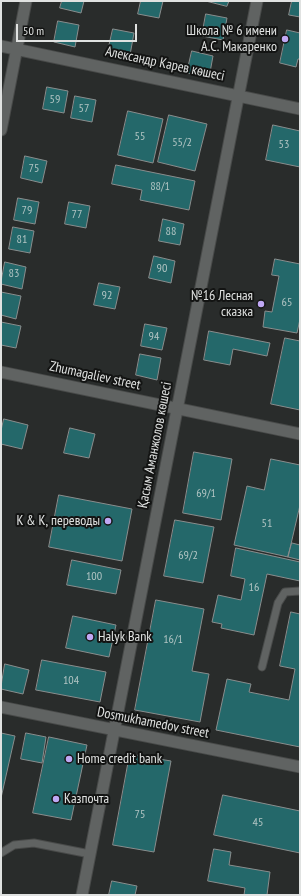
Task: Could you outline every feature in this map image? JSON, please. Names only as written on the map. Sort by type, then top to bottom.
[{"type":"street","points":[[1,130],[26,1]]},
{"type":"street","name":"Қасым Аманжолов көшесі","points":[[82,895],[257,1]]},
{"type":"street","name":"Александр Карев көшесі","points":[[1,46],[300,109]]},
{"type":"street","name":"Zhumagaliev street","points":[[1,372],[300,434]]},
{"type":"street","name":"Dosmukhamedov street","points":[[1,707],[114,731],[300,767]]},
{"type":"lane","points":[[262,667],[278,603],[285,592],[300,591]]},
{"type":"lane","points":[[1,853],[14,845],[34,843],[90,854]]},
{"type":"building","points":[[62,1],[84,1],[81,13],[60,8]]},
{"type":"building","points":[[141,1],[163,1],[159,18],[138,14]]},
{"type":"building","points":[[206,1],[229,1],[227,6]]},
{"type":"building","points":[[292,1],[300,1],[300,17],[289,15]]},
{"type":"building","points":[[206,14],[227,18],[223,40],[202,36]]},
{"type":"building","points":[[58,21],[79,25],[75,47],[54,42]]},
{"type":"building","points":[[113,29],[134,33],[130,55],[108,51]]},
{"type":"building","points":[[287,30],[300,33],[300,59],[298,59],[296,67],[280,63]]},
{"type":"building","points":[[192,51],[213,56],[209,78],[187,73]]},
{"type":"building","points":[[47,87],[68,91],[64,113],[43,109]]},
{"type":"building","points":[[75,96],[96,100],[92,122],[71,118]]},
{"type":"building","points":[[128,111],[163,119],[153,163],[118,155]]},
{"type":"building","points":[[169,115],[207,124],[195,171],[158,162]]},
{"type":"building","points":[[273,125],[300,131],[300,167],[266,160]]},
{"type":"building","points":[[25,156],[47,161],[42,183],[21,178]]},
{"type":"building","points":[[116,165],[195,181],[189,210],[140,200],[142,190],[112,184]]},
{"type":"building","points":[[18,198],[39,202],[35,224],[14,220]]},
{"type":"building","points":[[69,202],[90,206],[86,228],[65,224]]},
{"type":"building","points":[[163,219],[184,224],[180,245],[159,241]]},
{"type":"building","points":[[13,227],[34,231],[30,253],[9,249]]},
{"type":"building","points":[[154,256],[175,261],[171,283],[149,278]]},
{"type":"building","points":[[275,259],[300,264],[300,319],[297,333],[263,327],[265,311],[272,312],[279,276],[272,275]]},
{"type":"building","points":[[5,262],[26,267],[22,289],[1,284]]},
{"type":"building","points":[[99,283],[120,287],[115,309],[94,305]]},
{"type":"building","points":[[1,292],[21,296],[16,319],[1,315]]},
{"type":"building","points":[[1,322],[21,326],[16,348],[1,345]]},
{"type":"building","points":[[145,324],[167,328],[162,350],[141,346]]},
{"type":"building","points":[[209,331],[270,343],[267,356],[233,349],[230,365],[204,360]]},
{"type":"building","points":[[285,338],[300,341],[300,410],[271,404]]},
{"type":"building","points":[[140,354],[161,358],[157,380],[136,375]]},
{"type":"building","points":[[4,419],[28,425],[22,449],[1,444],[1,431]]},
{"type":"building","points":[[70,428],[95,434],[89,458],[64,453]]},
{"type":"building","points":[[194,452],[232,459],[221,520],[183,513]]},
{"type":"building","points":[[271,459],[300,465],[300,505],[288,557],[234,545],[247,486],[264,490]]},
{"type":"building","points":[[59,495],[132,509],[122,561],[49,547]]},
{"type":"building","points":[[175,520],[214,527],[203,583],[164,576]]},
{"type":"building","points":[[292,543],[300,545],[300,560],[288,557]]},
{"type":"building","points":[[236,548],[300,562],[300,581],[267,574],[254,635],[221,628],[222,624],[212,622],[218,595],[241,600],[245,579],[231,576]]},
{"type":"building","points":[[72,560],[121,570],[116,594],[67,585]]},
{"type":"building","points":[[156,600],[204,609],[192,671],[209,674],[200,722],[135,710]]},
{"type":"building","points":[[291,612],[300,614],[300,747],[216,730],[227,679],[251,684],[249,692],[289,700],[295,669],[280,666]]},
{"type":"building","points":[[73,616],[116,625],[109,657],[66,648]]},
{"type":"building","points":[[42,660],[106,672],[100,702],[36,690]]},
{"type":"building","points":[[5,664],[29,670],[23,694],[1,689]]},
{"type":"building","points":[[1,733],[15,736],[1,798]]},
{"type":"building","points":[[26,733],[46,737],[42,763],[21,759]]},
{"type":"building","points":[[49,737],[87,745],[71,820],[33,813]]},
{"type":"building","points":[[130,754],[171,761],[154,852],[113,845]]},
{"type":"building","points":[[223,795],[300,811],[300,853],[214,835]]},
{"type":"building","points":[[214,849],[231,852],[229,865],[270,872],[267,895],[244,895],[245,888],[208,881]]},
{"type":"building","points":[[112,881],[137,886],[135,895],[109,895]]},
{"type":"place","name":"Школа № 6 имени А.С. Макаренко","points":[[285,39]]},
{"type":"place","name":"№16 Лесная сказка","points":[[261,304]]},
{"type":"place","name":"K & K, переводы","points":[[108,521]]},
{"type":"place","name":"Halyk Bank","points":[[90,637]]},
{"type":"place","name":"Home credit bank","points":[[69,759]]},
{"type":"place","name":"Казпочта","points":[[56,799]]}]
